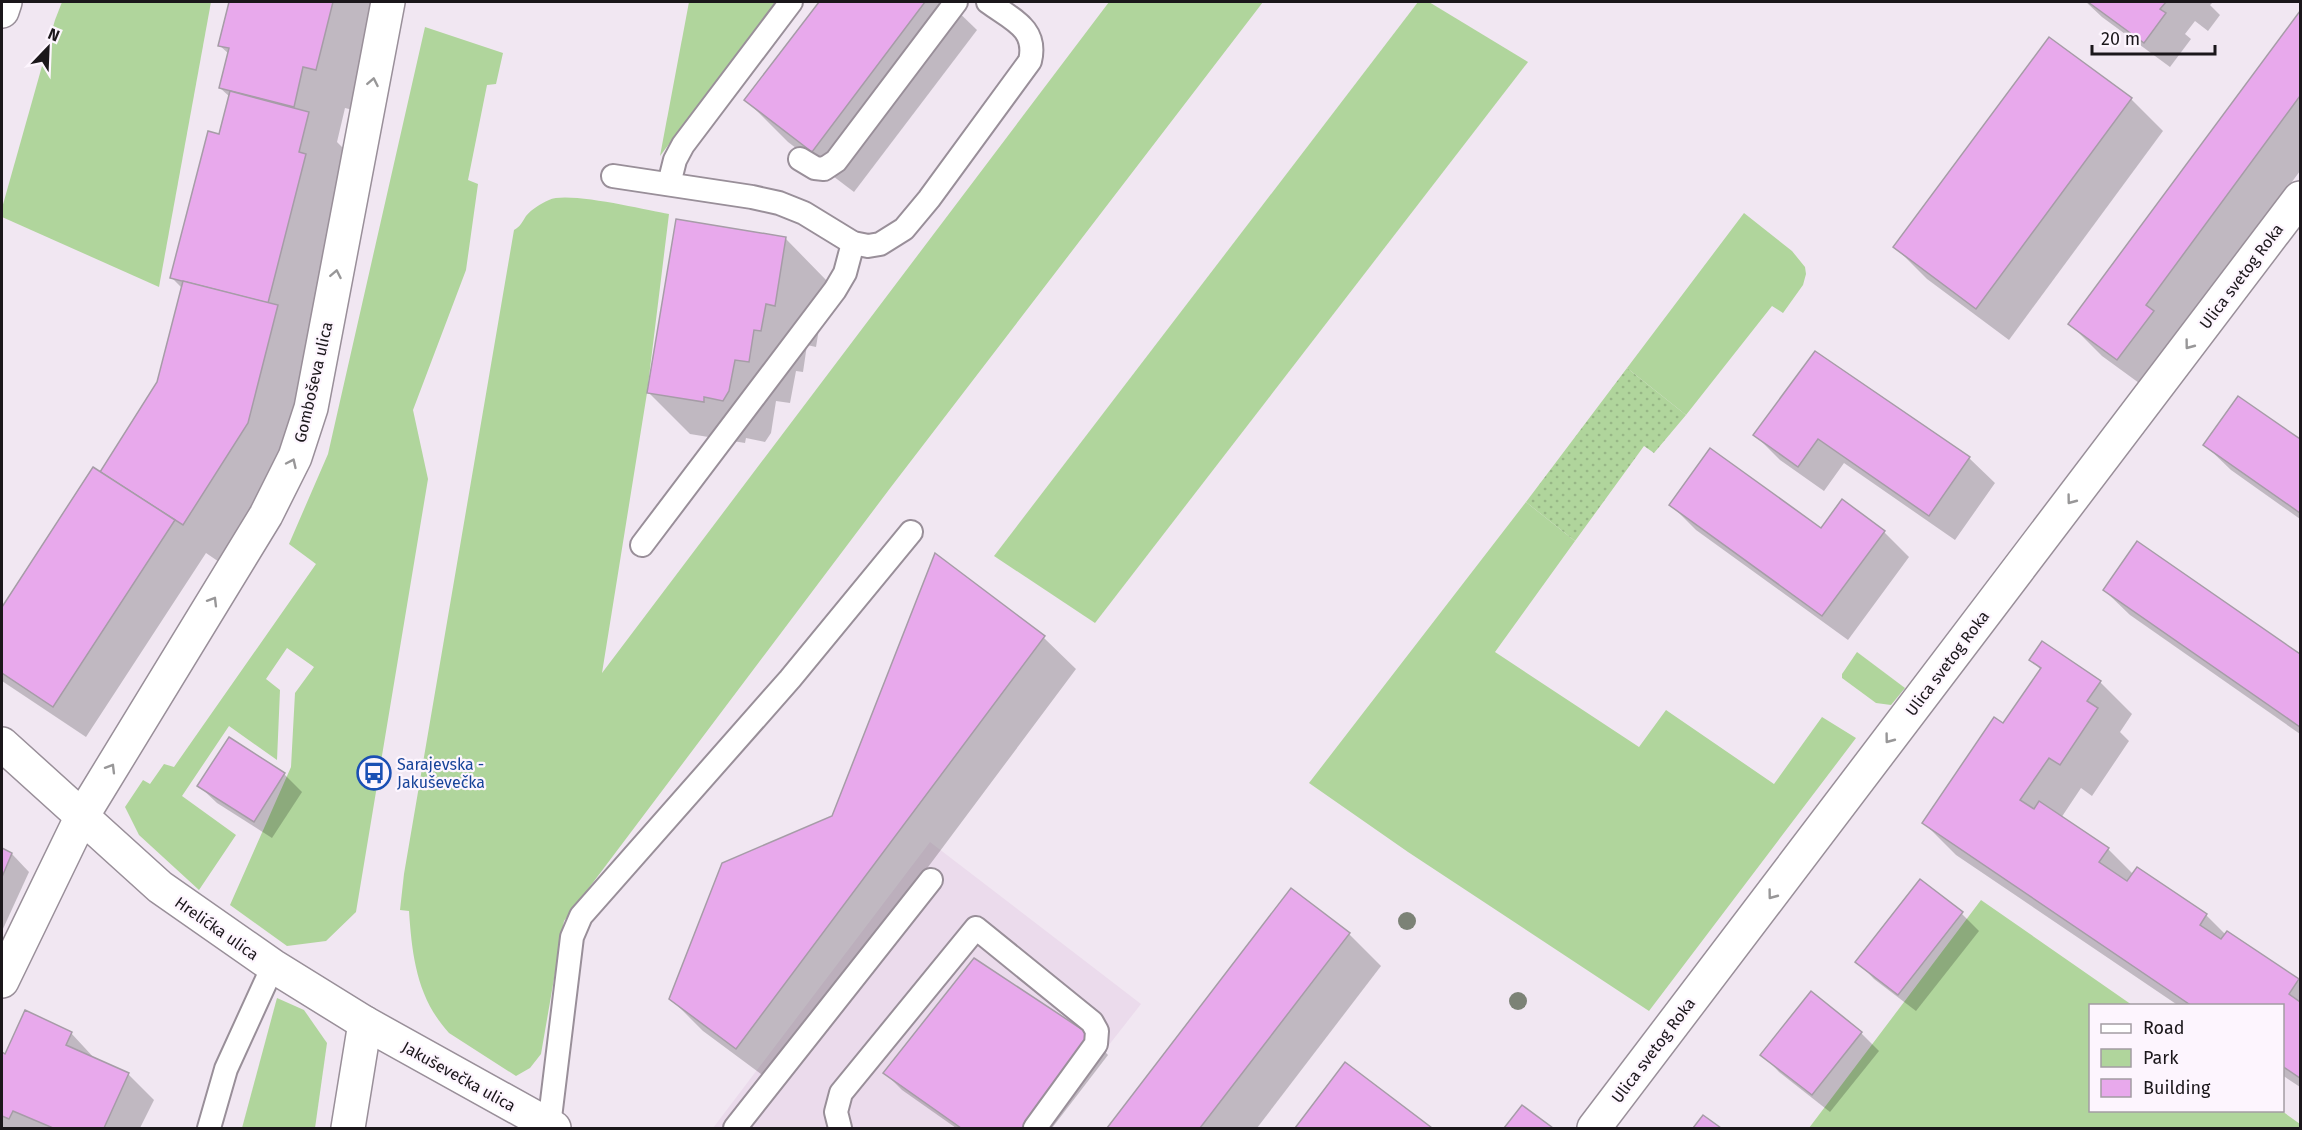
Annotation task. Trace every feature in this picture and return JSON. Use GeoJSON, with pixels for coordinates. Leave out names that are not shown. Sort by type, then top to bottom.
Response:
{"type":"FeatureCollection","features":[{"type":"Feature","properties":{"kind":"street"},"geometry":{"type":"LineString","coordinates":[[2,11],[5,2]]}},
{"type":"Feature","properties":{"kind":"street","name":"Gomboševa ulica"},"geometry":{"type":"LineString","coordinates":[[81,818],[266,515],[295,457],[311,408],[388,2]]}},
{"type":"Feature","properties":{"kind":"street","name":"Ulica svetog Roka"},"geometry":{"type":"LineString","coordinates":[[1594,1128],[2301,198]]}},
{"type":"Feature","properties":{"kind":"street","name":"Hrelićka ulica"},"geometry":{"type":"LineString","coordinates":[[2,744],[81,818],[160,887],[273,966],[365,1023]]}},
{"type":"Feature","properties":{"kind":"street"},"geometry":{"type":"LineString","coordinates":[[2,981],[81,818]]}},
{"type":"Feature","properties":{"kind":"street"},"geometry":{"type":"LineString","coordinates":[[348,1128],[365,1023]]}},
{"type":"Feature","properties":{"kind":"street","name":"Jakuševečka ulica"},"geometry":{"type":"LineString","coordinates":[[365,1023],[552,1127]]}},
{"type":"Feature","properties":{"kind":"lane"},"geometry":{"type":"LineString","coordinates":[[669,184],[675,160],[683,145],[791,2]]}},
{"type":"Feature","properties":{"kind":"lane"},"geometry":{"type":"LineString","coordinates":[[800,159],[815,168],[824,169],[836,161],[956,2]]}},
{"type":"Feature","properties":{"kind":"lane"},"geometry":{"type":"LineString","coordinates":[[613,176],[779,203],[804,213],[853,243],[868,246],[880,244],[904,229],[929,199],[1030,61],[1033,50],[1032,38],[1026,30],[988,2]]}},
{"type":"Feature","properties":{"kind":"lane"},"geometry":{"type":"LineString","coordinates":[[642,545],[836,290],[845,273],[853,243]]}},
{"type":"Feature","properties":{"kind":"lane"},"geometry":{"type":"LineString","coordinates":[[552,1127],[572,937],[581,916],[790,679],[911,532]]}},
{"type":"Feature","properties":{"kind":"lane"},"geometry":{"type":"LineString","coordinates":[[735,1128],[931,880]]}},
{"type":"Feature","properties":{"kind":"lane"},"geometry":{"type":"LineString","coordinates":[[840,1128],[836,1112],[841,1093],[976,928],[1092,1022],[1097,1031],[1096,1044],[1035,1128]]}},
{"type":"Feature","properties":{"kind":"lane"},"geometry":{"type":"LineString","coordinates":[[209,1128],[226,1069],[273,966]]}},
{"type":"Feature","properties":{"kind":"shaded area"},"geometry":{"type":"Polygon","coordinates":[[[930,842],[1141,1004],[1044,1128],[713,1128],[930,842]]]}},
{"type":"Feature","properties":{"kind":"green space"},"geometry":{"type":"Polygon","coordinates":[[[62,2],[211,2],[159,287],[2,217],[2,208],[62,2]]]}},
{"type":"Feature","properties":{"kind":"green space"},"geometry":{"type":"Polygon","coordinates":[[[689,2],[776,2],[660,156],[689,2]]]}},
{"type":"Feature","properties":{"kind":"green space"},"geometry":{"type":"Polygon","coordinates":[[[1109,2],[1263,2],[891,487],[564,921],[541,1054],[530,1068],[516,1076],[449,1033],[438,1020],[418,976],[409,911],[400,910],[404,874],[514,230],[539,205],[559,198],[589,199],[669,214],[647,393],[602,673],[1109,2]]]}},
{"type":"Feature","properties":{"kind":"green space"},"geometry":{"type":"Polygon","coordinates":[[[1418,2],[1429,2],[1528,62],[1095,623],[994,556],[1418,2]]]}},
{"type":"Feature","properties":{"kind":"green space"},"geometry":{"type":"Polygon","coordinates":[[[425,27],[503,53],[496,84],[487,85],[468,180],[478,184],[466,270],[413,410],[428,479],[356,912],[326,941],[287,946],[230,905],[291,767],[295,693],[314,667],[287,648],[266,679],[280,690],[277,760],[229,726],[182,796],[236,835],[199,890],[139,835],[125,807],[143,780],[150,784],[164,764],[174,767],[316,564],[289,544],[328,454],[425,27]]]}},
{"type":"Feature","properties":{"kind":"green space"},"geometry":{"type":"Polygon","coordinates":[[[1744,213],[1792,251],[1805,267],[1803,285],[1783,313],[1772,306],[1686,415],[1627,368],[1744,213]]]}},
{"type":"Feature","properties":{"kind":"green space"},"geometry":{"type":"Polygon","coordinates":[[[1627,368],[1686,415],[1654,453],[1644,446],[1575,541],[1526,502],[1627,368]]]}},
{"type":"Feature","properties":{"kind":"green space"},"geometry":{"type":"Polygon","coordinates":[[[1526,502],[1575,541],[1495,652],[1639,747],[1666,710],[1774,784],[1822,717],[1856,738],[1649,1011],[1408,852],[1309,783],[1526,502]]]}},
{"type":"Feature","properties":{"kind":"green space"},"geometry":{"type":"Polygon","coordinates":[[[1857,652],[1905,688],[1891,705],[1876,703],[1842,678],[1842,674],[1857,652]]]}},
{"type":"Feature","properties":{"kind":"green space"},"geometry":{"type":"Polygon","coordinates":[[[1981,900],[2131,1004],[2089,1004],[2089,1112],[2283,1112],[2300,1124],[2300,1128],[1809,1128],[1981,900]]]}},
{"type":"Feature","properties":{"kind":"green space"},"geometry":{"type":"Polygon","coordinates":[[[277,998],[304,1010],[327,1043],[315,1128],[242,1128],[277,998]]]}},
{"type":"Feature","properties":{"kind":"building"},"geometry":{"type":"Polygon","coordinates":[[[229,2],[333,2],[316,70],[303,67],[294,107],[219,88],[229,48],[218,46],[229,2]]]}},
{"type":"Feature","properties":{"kind":"building"},"geometry":{"type":"Polygon","coordinates":[[[819,2],[925,2],[812,152],[744,100],[819,2]]]}},
{"type":"Feature","properties":{"kind":"building"},"geometry":{"type":"Polygon","coordinates":[[[2088,2],[2166,2],[2160,9],[2166,13],[2144,43],[2088,2]]]}},
{"type":"Feature","properties":{"kind":"building"},"geometry":{"type":"Polygon","coordinates":[[[2300,11],[2300,96],[2146,305],[2154,311],[2117,360],[2068,324],[2300,11]]]}},
{"type":"Feature","properties":{"kind":"building"},"geometry":{"type":"Polygon","coordinates":[[[2049,37],[2132,98],[1976,309],[1893,247],[2049,37]]]}},
{"type":"Feature","properties":{"kind":"building"},"geometry":{"type":"Polygon","coordinates":[[[230,91],[309,112],[299,152],[306,154],[268,303],[170,278],[208,131],[219,134],[230,91]]]}},
{"type":"Feature","properties":{"kind":"building"},"geometry":{"type":"Polygon","coordinates":[[[676,219],[786,237],[775,306],[766,304],[761,331],[754,330],[749,362],[735,360],[729,391],[723,401],[704,397],[704,402],[647,393],[676,219]]]}},
{"type":"Feature","properties":{"kind":"building"},"geometry":{"type":"Polygon","coordinates":[[[183,281],[278,305],[248,423],[183,525],[100,472],[157,382],[183,281]]]}},
{"type":"Feature","properties":{"kind":"building"},"geometry":{"type":"Polygon","coordinates":[[[1815,351],[1970,457],[1929,516],[1818,439],[1798,467],[1753,435],[1815,351]]]}},
{"type":"Feature","properties":{"kind":"building"},"geometry":{"type":"Polygon","coordinates":[[[2238,396],[2300,439],[2300,513],[2203,445],[2238,396]]]}},
{"type":"Feature","properties":{"kind":"building"},"geometry":{"type":"Polygon","coordinates":[[[1710,448],[1821,528],[1842,499],[1885,531],[1822,616],[1669,505],[1710,448]]]}},
{"type":"Feature","properties":{"kind":"building"},"geometry":{"type":"Polygon","coordinates":[[[93,467],[175,520],[53,707],[2,673],[2,607],[93,467]]]}},
{"type":"Feature","properties":{"kind":"building"},"geometry":{"type":"Polygon","coordinates":[[[2137,541],[2300,654],[2300,727],[2103,590],[2137,541]]]}},
{"type":"Feature","properties":{"kind":"building"},"geometry":{"type":"Polygon","coordinates":[[[935,553],[1045,636],[736,1049],[669,999],[722,863],[832,816],[935,553]]]}},
{"type":"Feature","properties":{"kind":"building"},"geometry":{"type":"Polygon","coordinates":[[[2042,641],[2101,681],[2087,701],[2098,708],[2060,765],[2049,758],[2020,800],[2034,809],[2039,801],[2109,848],[2099,862],[2127,881],[2137,867],[2207,914],[2200,925],[2221,939],[2227,931],[2299,979],[2289,994],[2300,1002],[2300,1078],[2284,1067],[2284,1004],[2189,1004],[1922,823],[1994,717],[2003,723],[2041,668],[2029,660],[2042,641]]]}},
{"type":"Feature","properties":{"kind":"building"},"geometry":{"type":"Polygon","coordinates":[[[229,737],[285,773],[254,822],[197,786],[229,737]]]}},
{"type":"Feature","properties":{"kind":"building"},"geometry":{"type":"Polygon","coordinates":[[[2,848],[12,853],[2,877],[2,848]]]}},
{"type":"Feature","properties":{"kind":"building"},"geometry":{"type":"Polygon","coordinates":[[[1920,879],[1963,912],[1898,995],[1855,962],[1920,879]]]}},
{"type":"Feature","properties":{"kind":"building"},"geometry":{"type":"Polygon","coordinates":[[[1291,888],[1350,933],[1200,1128],[1107,1128],[1291,888]]]}},
{"type":"Feature","properties":{"kind":"building"},"geometry":{"type":"Polygon","coordinates":[[[974,958],[1092,1036],[1022,1128],[961,1128],[883,1073],[974,958]]]}},
{"type":"Feature","properties":{"kind":"building"},"geometry":{"type":"Polygon","coordinates":[[[1811,991],[1862,1032],[1812,1095],[1760,1055],[1811,991]]]}},
{"type":"Feature","properties":{"kind":"building"},"geometry":{"type":"Polygon","coordinates":[[[25,1010],[72,1032],[66,1045],[129,1073],[104,1128],[53,1128],[13,1111],[9,1119],[2,1116],[2,1052],[5,1054],[25,1010]]]}},
{"type":"Feature","properties":{"kind":"building"},"geometry":{"type":"Polygon","coordinates":[[[1345,1062],[1432,1128],[1295,1128],[1345,1062]]]}},
{"type":"Feature","properties":{"kind":"building"},"geometry":{"type":"Polygon","coordinates":[[[1522,1105],[1553,1128],[1504,1128],[1522,1105]]]}},
{"type":"Feature","properties":{"kind":"building"},"geometry":{"type":"Polygon","coordinates":[[[1703,1115],[1721,1128],[1693,1128],[1703,1115]]]}},
{"type":"Feature","properties":{"kind":"place","name":"Sarajevska - Jakuševečka"},"geometry":{"type":"Point","coordinates":[374,773]}}]}
